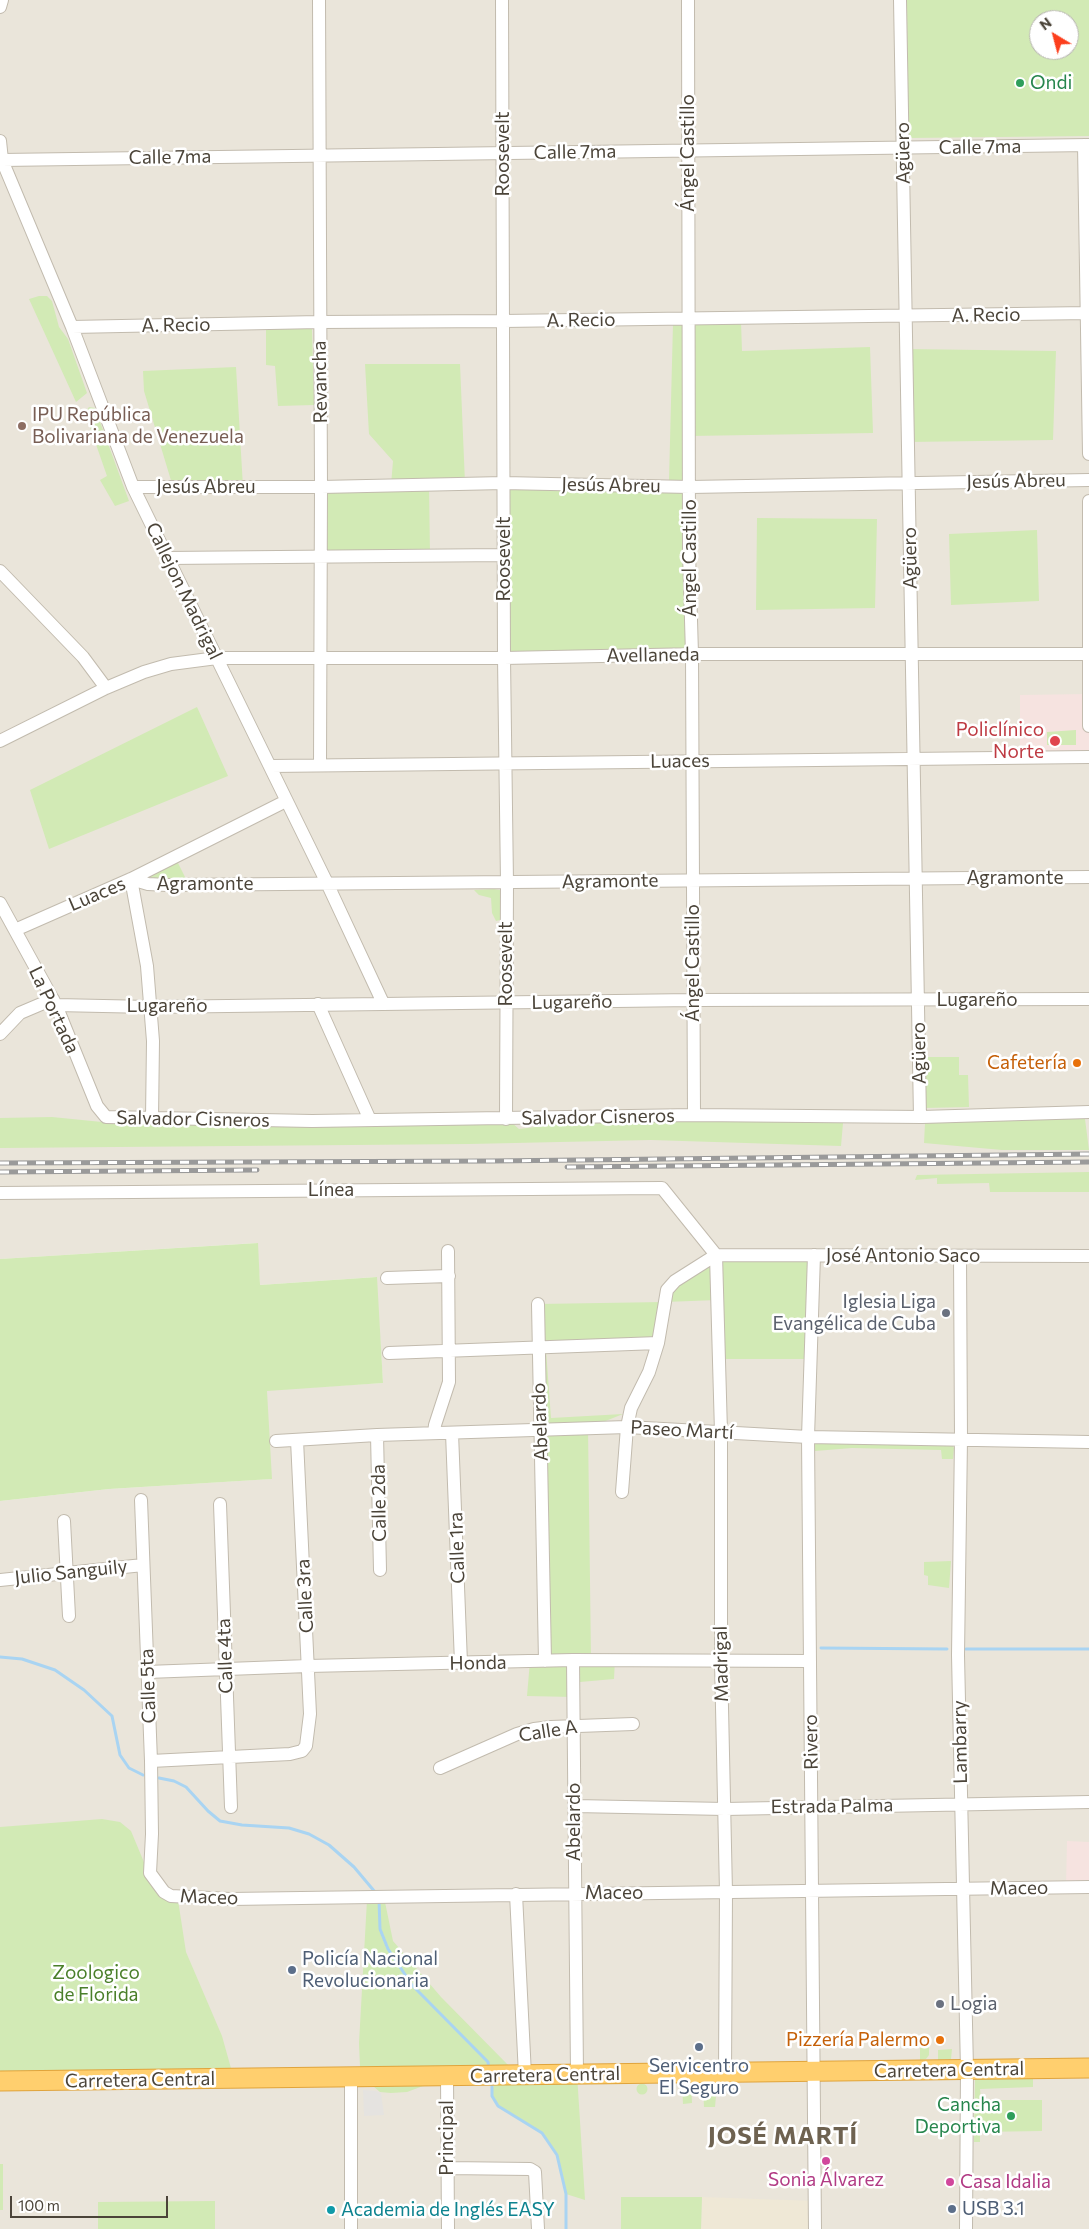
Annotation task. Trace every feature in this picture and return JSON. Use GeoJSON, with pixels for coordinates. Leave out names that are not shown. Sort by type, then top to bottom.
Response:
{"type":"FeatureCollection","features":[{"type":"Feature","properties":{"kind":"highway","name":"Carretera Central"},"geometry":{"type":"LineString","coordinates":[[0,2081],[725,2072],[813,2073],[1089,2068]]}},
{"type":"Feature","properties":{"kind":"street"},"geometry":{"type":"LineString","coordinates":[[0,7],[2,0]]}},
{"type":"Feature","properties":{"kind":"street","name":"Revancha"},"geometry":{"type":"LineString","coordinates":[[319,0],[320,764]]}},
{"type":"Feature","properties":{"kind":"street","name":"Roosevelt"},"geometry":{"type":"LineString","coordinates":[[502,0],[504,658],[507,883],[506,1119]]}},
{"type":"Feature","properties":{"kind":"street","name":"Ángel Castillo"},"geometry":{"type":"LineString","coordinates":[[688,0],[689,552],[692,654],[694,1116]]}},
{"type":"Feature","properties":{"kind":"street","name":"Agüero"},"geometry":{"type":"LineString","coordinates":[[900,0],[920,1117]]}},
{"type":"Feature","properties":{"kind":"street","name":"Callejon Madrigal"},"geometry":{"type":"LineString","coordinates":[[0,140],[2,160],[72,327],[133,488],[271,766],[383,1003]]}},
{"type":"Feature","properties":{"kind":"street"},"geometry":{"type":"LineString","coordinates":[[1086,145],[1089,454]]}},
{"type":"Feature","properties":{"kind":"street","name":"Calle 7ma"},"geometry":{"type":"LineString","coordinates":[[2,160],[318,154],[1086,145]]}},
{"type":"Feature","properties":{"kind":"street","name":"A. Recio"},"geometry":{"type":"LineString","coordinates":[[72,327],[319,322],[1087,313]]}},
{"type":"Feature","properties":{"kind":"street","name":"Jesús Abreu"},"geometry":{"type":"LineString","coordinates":[[133,488],[321,487],[504,483],[690,486],[1089,480]]}},
{"type":"Feature","properties":{"kind":"street"},"geometry":{"type":"LineString","coordinates":[[1089,502],[1089,726]]}},
{"type":"Feature","properties":{"kind":"street"},"geometry":{"type":"LineString","coordinates":[[167,558],[504,555]]}},
{"type":"Feature","properties":{"kind":"street"},"geometry":{"type":"LineString","coordinates":[[0,571],[83,657],[106,688]]}},
{"type":"Feature","properties":{"kind":"street","name":"Avellaneda"},"geometry":{"type":"LineString","coordinates":[[0,742],[106,688],[171,664],[217,658],[504,658],[692,654],[912,656],[1089,654]]}},
{"type":"Feature","properties":{"kind":"street","name":"Luaces"},"geometry":{"type":"LineString","coordinates":[[271,766],[1089,757]]}},
{"type":"Feature","properties":{"kind":"street","name":"Luaces"},"geometry":{"type":"LineString","coordinates":[[14,930],[131,880],[286,800]]}},
{"type":"Feature","properties":{"kind":"street","name":"Agramonte"},"geometry":{"type":"LineString","coordinates":[[131,880],[148,884],[167,885],[1089,877]]}},
{"type":"Feature","properties":{"kind":"street"},"geometry":{"type":"LineString","coordinates":[[131,880],[147,966],[153,1040],[152,1118]]}},
{"type":"Feature","properties":{"kind":"street","name":"La Portada"},"geometry":{"type":"LineString","coordinates":[[0,903],[54,1002],[97,1106],[106,1117]]}},
{"type":"Feature","properties":{"kind":"street","name":"Lugareño"},"geometry":{"type":"LineString","coordinates":[[54,1002],[150,1007],[693,1000],[918,1001],[1089,999]]}},
{"type":"Feature","properties":{"kind":"street"},"geometry":{"type":"LineString","coordinates":[[0,1034],[20,1013],[54,1002]]}},
{"type":"Feature","properties":{"kind":"street"},"geometry":{"type":"LineString","coordinates":[[318,1004],[370,1120]]}},
{"type":"Feature","properties":{"kind":"street","name":"Salvador Cisneros"},"geometry":{"type":"LineString","coordinates":[[106,1117],[370,1120],[694,1116],[920,1117],[1089,1112]]}},
{"type":"Feature","properties":{"kind":"street","name":"Línea"},"geometry":{"type":"LineString","coordinates":[[0,1193],[662,1188],[716,1255]]}},
{"type":"Feature","properties":{"kind":"street"},"geometry":{"type":"LineString","coordinates":[[434,1433],[449,1382],[448,1251]]}},
{"type":"Feature","properties":{"kind":"street"},"geometry":{"type":"LineString","coordinates":[[622,1492],[627,1427],[631,1408],[649,1372],[658,1342],[667,1290],[675,1281],[716,1255]]}},
{"type":"Feature","properties":{"kind":"street","name":"José Antonio Saco"},"geometry":{"type":"LineString","coordinates":[[716,1255],[1089,1256]]}},
{"type":"Feature","properties":{"kind":"street","name":"Madrigal"},"geometry":{"type":"LineString","coordinates":[[716,1255],[721,1432],[721,1661],[726,1892],[725,2072]]}},
{"type":"Feature","properties":{"kind":"street","name":"Rivero"},"geometry":{"type":"LineString","coordinates":[[814,1256],[808,1437],[813,1806],[815,2229]]}},
{"type":"Feature","properties":{"kind":"street","name":"Lambarry"},"geometry":{"type":"LineString","coordinates":[[960,1256],[961,1438],[958,1628],[967,2070],[966,2229]]}},
{"type":"Feature","properties":{"kind":"street"},"geometry":{"type":"LineString","coordinates":[[387,1278],[449,1276]]}},
{"type":"Feature","properties":{"kind":"street","name":"Abelardo"},"geometry":{"type":"LineString","coordinates":[[538,1304],[546,1661]]}},
{"type":"Feature","properties":{"kind":"street"},"geometry":{"type":"LineString","coordinates":[[390,1354],[538,1349],[585,1344],[658,1342]]}},
{"type":"Feature","properties":{"kind":"street","name":"Paseo Martí"},"geometry":{"type":"LineString","coordinates":[[276,1441],[377,1435],[627,1427],[808,1437],[961,1438],[1089,1442]]}},
{"type":"Feature","properties":{"kind":"street","name":"Calle 1ra"},"geometry":{"type":"LineString","coordinates":[[452,1433],[461,1664]]}},
{"type":"Feature","properties":{"kind":"street","name":"Calle 2da"},"geometry":{"type":"LineString","coordinates":[[377,1435],[380,1570]]}},
{"type":"Feature","properties":{"kind":"street","name":"Calle 3ra"},"geometry":{"type":"LineString","coordinates":[[230,1757],[290,1754],[302,1750],[306,1746],[308,1736],[308,1666],[296,1440]]}},
{"type":"Feature","properties":{"kind":"street","name":"Calle 5ta"},"geometry":{"type":"LineString","coordinates":[[141,1500],[151,1760],[152,1834],[150,1873]]}},
{"type":"Feature","properties":{"kind":"street","name":"Calle 4ta"},"geometry":{"type":"LineString","coordinates":[[220,1504],[231,1807]]}},
{"type":"Feature","properties":{"kind":"street"},"geometry":{"type":"LineString","coordinates":[[64,1521],[69,1616]]}},
{"type":"Feature","properties":{"kind":"street","name":"Julio Sanguily"},"geometry":{"type":"LineString","coordinates":[[0,1580],[143,1566]]}},
{"type":"Feature","properties":{"kind":"street","name":"Abelardo"},"geometry":{"type":"LineString","coordinates":[[574,1660],[577,2074]]}},
{"type":"Feature","properties":{"kind":"street","name":"Honda"},"geometry":{"type":"LineString","coordinates":[[147,1672],[574,1660],[810,1661]]}},
{"type":"Feature","properties":{"kind":"street","name":"Calle A"},"geometry":{"type":"LineString","coordinates":[[440,1768],[517,1734],[551,1727],[633,1724]]}},
{"type":"Feature","properties":{"kind":"street"},"geometry":{"type":"LineString","coordinates":[[151,1760],[230,1757]]}},
{"type":"Feature","properties":{"kind":"street","name":"Estrada Palma"},"geometry":{"type":"LineString","coordinates":[[575,1806],[725,1809],[1089,1802]]}},
{"type":"Feature","properties":{"kind":"street","name":"Maceo"},"geometry":{"type":"LineString","coordinates":[[150,1873],[164,1892],[171,1896],[203,1899],[1089,1887]]}},
{"type":"Feature","properties":{"kind":"street"},"geometry":{"type":"LineString","coordinates":[[516,1894],[525,2075]]}},
{"type":"Feature","properties":{"kind":"street","name":"Principal"},"geometry":{"type":"LineString","coordinates":[[447,2076],[448,2229]]}},
{"type":"Feature","properties":{"kind":"street"},"geometry":{"type":"LineString","coordinates":[[350,2229],[352,2077]]}},
{"type":"Feature","properties":{"kind":"street"},"geometry":{"type":"LineString","coordinates":[[447,2168],[530,2169],[535,2172],[538,2229]]}},
{"type":"Feature","properties":{"kind":"shaded area"},"geometry":{"type":"Polygon","coordinates":[[[0,0],[1089,0],[1089,2229],[0,2229],[0,1501],[109,1489],[271,1479],[266,1390],[383,1383],[376,1277],[260,1285],[257,1243],[0,1259],[0,0]]]}},
{"type":"Feature","properties":{"kind":"shaded area","name":"Policlínico Norte"},"geometry":{"type":"Polygon","coordinates":[[[1089,694],[1089,757],[1020,758],[1020,695],[1089,694]]]}},
{"type":"Feature","properties":{"kind":"shaded area"},"geometry":{"type":"Polygon","coordinates":[[[1067,1841],[1089,1842],[1089,1887],[1066,1887],[1067,1841]]]}},
{"type":"Feature","properties":{"kind":"shaded area"},"geometry":{"type":"Polygon","coordinates":[[[363,2090],[381,2093],[384,2115],[364,2116],[363,2090]]]}},
{"type":"Feature","properties":{"kind":"shaded area"},"geometry":{"type":"Polygon","coordinates":[[[702,2197],[815,2201],[815,2229],[701,2229],[702,2197]]]}},
{"type":"Feature","properties":{"kind":"green space","name":"Ondi"},"geometry":{"type":"Polygon","coordinates":[[[907,0],[1089,0],[1089,136],[908,138],[907,0]]]}},
{"type":"Feature","properties":{"kind":"green space"},"geometry":{"type":"Polygon","coordinates":[[[47,296],[52,301],[59,327],[68,339],[87,393],[76,402],[29,299],[47,296]]]}},
{"type":"Feature","properties":{"kind":"green space"},"geometry":{"type":"Polygon","coordinates":[[[741,322],[742,351],[870,347],[873,433],[690,436],[692,654],[504,658],[504,483],[689,486],[682,480],[669,481],[673,323],[683,323],[695,351],[695,324],[741,322]]]}},
{"type":"Feature","properties":{"kind":"green space"},"geometry":{"type":"Polygon","coordinates":[[[266,327],[312,328],[314,405],[278,406],[275,366],[266,365],[266,327]]]}},
{"type":"Feature","properties":{"kind":"green space"},"geometry":{"type":"Polygon","coordinates":[[[906,349],[1056,351],[1053,440],[908,442],[906,349]]]}},
{"type":"Feature","properties":{"kind":"green space"},"geometry":{"type":"Polygon","coordinates":[[[365,364],[460,364],[465,483],[429,484],[430,555],[321,556],[321,487],[391,485],[393,461],[369,434],[365,364]]]}},
{"type":"Feature","properties":{"kind":"green space"},"geometry":{"type":"Polygon","coordinates":[[[236,367],[243,487],[173,487],[144,391],[143,371],[236,367]]]}},
{"type":"Feature","properties":{"kind":"green space"},"geometry":{"type":"Polygon","coordinates":[[[89,407],[95,408],[129,501],[115,506],[100,480],[107,476],[85,413],[89,407]]]}},
{"type":"Feature","properties":{"kind":"green space"},"geometry":{"type":"Polygon","coordinates":[[[757,518],[877,519],[875,608],[756,610],[757,518]]]}},
{"type":"Feature","properties":{"kind":"green space"},"geometry":{"type":"Polygon","coordinates":[[[1037,530],[1039,601],[951,605],[949,534],[1037,530]]]}},
{"type":"Feature","properties":{"kind":"green space"},"geometry":{"type":"Polygon","coordinates":[[[197,707],[228,776],[49,849],[30,790],[197,707]]]}},
{"type":"Feature","properties":{"kind":"green space"},"geometry":{"type":"Polygon","coordinates":[[[1076,730],[1076,745],[1047,745],[1047,732],[1076,730]]]}},
{"type":"Feature","properties":{"kind":"green space"},"geometry":{"type":"Polygon","coordinates":[[[177,861],[186,879],[151,878],[150,875],[177,861]]]}},
{"type":"Feature","properties":{"kind":"green space"},"geometry":{"type":"Polygon","coordinates":[[[474,890],[500,890],[503,895],[500,920],[496,921],[492,913],[491,898],[479,895],[474,890]]]}},
{"type":"Feature","properties":{"kind":"green space"},"geometry":{"type":"Polygon","coordinates":[[[923,1057],[959,1057],[959,1075],[968,1075],[969,1107],[924,1108],[923,1057]]]}},
{"type":"Feature","properties":{"kind":"green space"},"geometry":{"type":"Polygon","coordinates":[[[52,1117],[102,1122],[512,1123],[519,1129],[544,1126],[552,1122],[671,1119],[843,1123],[841,1146],[651,1140],[469,1144],[0,1148],[0,1118],[52,1117]]]}},
{"type":"Feature","properties":{"kind":"green space"},"geometry":{"type":"Polygon","coordinates":[[[1085,1119],[1089,1150],[1002,1150],[924,1143],[925,1123],[1085,1119]]]}},
{"type":"Feature","properties":{"kind":"green space"},"geometry":{"type":"Polygon","coordinates":[[[1089,1172],[1089,1192],[990,1192],[989,1183],[937,1184],[937,1178],[915,1180],[917,1175],[1089,1172]]]}},
{"type":"Feature","properties":{"kind":"green space"},"geometry":{"type":"Polygon","coordinates":[[[258,1243],[260,1285],[377,1277],[383,1383],[267,1391],[272,1479],[109,1489],[0,1501],[0,1259],[258,1243]]]}},
{"type":"Feature","properties":{"kind":"green space"},"geometry":{"type":"Polygon","coordinates":[[[716,1255],[814,1256],[811,1359],[718,1359],[717,1300],[665,1302],[658,1343],[546,1350],[551,1418],[623,1414],[588,1428],[591,1658],[615,1659],[614,1679],[580,1682],[573,1697],[527,1696],[530,1661],[545,1661],[538,1304],[664,1302],[667,1290],[716,1255]]]}},
{"type":"Feature","properties":{"kind":"green space"},"geometry":{"type":"Polygon","coordinates":[[[814,1441],[952,1444],[954,1448],[953,1459],[942,1459],[941,1450],[852,1448],[815,1451],[814,1441]]]}},
{"type":"Feature","properties":{"kind":"green space"},"geometry":{"type":"Polygon","coordinates":[[[951,1561],[949,1588],[928,1585],[928,1576],[924,1575],[924,1562],[951,1561]]]}},
{"type":"Feature","properties":{"kind":"green space","name":"Zoologico de Florida"},"geometry":{"type":"Polygon","coordinates":[[[102,1819],[120,1822],[131,1831],[146,1867],[178,1900],[186,1952],[222,2036],[234,2079],[0,2081],[0,1827],[102,1819]]]}},
{"type":"Feature","properties":{"kind":"green space"},"geometry":{"type":"Polygon","coordinates":[[[367,1900],[385,1902],[393,1941],[441,1997],[510,2067],[360,2067],[359,2043],[367,1900]]]}},
{"type":"Feature","properties":{"kind":"green space"},"geometry":{"type":"Polygon","coordinates":[[[929,2046],[929,2055],[926,2059],[920,2060],[920,2048],[929,2046]]]}},
{"type":"Feature","properties":{"kind":"green space"},"geometry":{"type":"Polygon","coordinates":[[[952,2049],[951,2059],[938,2060],[938,2050],[952,2049]]]}},
{"type":"Feature","properties":{"kind":"green space"},"geometry":{"type":"Polygon","coordinates":[[[510,2067],[577,2074],[585,2200],[566,2194],[557,2155],[543,2133],[498,2106],[492,2096],[493,2088],[499,2075],[510,2067]]]}},
{"type":"Feature","properties":{"kind":"green space","name":"Cancha Deportiva"},"geometry":{"type":"Polygon","coordinates":[[[975,2078],[1033,2078],[1033,2087],[980,2089],[981,2100],[1042,2100],[1042,2131],[980,2132],[980,2142],[974,2142],[975,2078]]]}},
{"type":"Feature","properties":{"kind":"green space"},"geometry":{"type":"Polygon","coordinates":[[[640,2084],[644,2084],[647,2089],[646,2093],[640,2094],[637,2091],[637,2087],[640,2084]]]}},
{"type":"Feature","properties":{"kind":"green space"},"geometry":{"type":"Polygon","coordinates":[[[670,2084],[670,2095],[659,2095],[659,2085],[670,2084]]]}},
{"type":"Feature","properties":{"kind":"green space"},"geometry":{"type":"Polygon","coordinates":[[[691,2084],[692,2103],[683,2104],[682,2085],[691,2084]]]}},
{"type":"Feature","properties":{"kind":"green space"},"geometry":{"type":"Polygon","coordinates":[[[720,2084],[720,2096],[716,2096],[715,2107],[704,2107],[703,2085],[720,2084]]]}},
{"type":"Feature","properties":{"kind":"green space"},"geometry":{"type":"Polygon","coordinates":[[[373,2086],[423,2086],[407,2092],[391,2093],[380,2092],[373,2086]]]}},
{"type":"Feature","properties":{"kind":"green space"},"geometry":{"type":"Polygon","coordinates":[[[0,2164],[3,2164],[3,2210],[0,2210],[0,2164]]]}},
{"type":"Feature","properties":{"kind":"green space"},"geometry":{"type":"Polygon","coordinates":[[[621,2197],[702,2197],[701,2229],[621,2229],[621,2197]]]}},
{"type":"Feature","properties":{"kind":"green space"},"geometry":{"type":"Polygon","coordinates":[[[215,2201],[215,2229],[98,2229],[98,2202],[215,2201]]]}},
{"type":"Feature","properties":{"kind":"waterway"},"geometry":{"type":"LineString","coordinates":[[821,1648],[947,1649]]}},
{"type":"Feature","properties":{"kind":"waterway"},"geometry":{"type":"LineString","coordinates":[[966,1649],[1089,1649]]}},
{"type":"Feature","properties":{"kind":"waterway"},"geometry":{"type":"LineString","coordinates":[[0,1657],[22,1659],[55,1670],[84,1690],[112,1716],[120,1755],[129,1768],[143,1775]]}},
{"type":"Feature","properties":{"kind":"waterway"},"geometry":{"type":"LineString","coordinates":[[159,1778],[174,1781],[186,1787],[220,1821],[242,1825],[289,1828],[309,1834],[329,1845],[354,1867],[375,1892]]}},
{"type":"Feature","properties":{"kind":"waterway"},"geometry":{"type":"LineString","coordinates":[[379,1900],[380,1929],[388,1949],[412,1985],[488,2062],[489,2069]]}},
{"type":"Feature","properties":{"kind":"waterway"},"geometry":{"type":"LineString","coordinates":[[492,2082],[492,2096],[498,2106],[542,2133],[557,2155],[566,2194],[566,2229]]}},
{"type":"Feature","properties":{"kind":"railway"},"geometry":{"type":"LineString","coordinates":[[0,1163],[493,1161],[1089,1154]]}},
{"type":"Feature","properties":{"kind":"railway"},"geometry":{"type":"LineString","coordinates":[[567,1167],[1089,1162]]}},
{"type":"Feature","properties":{"kind":"railway"},"geometry":{"type":"LineString","coordinates":[[0,1172],[257,1170]]}},
{"type":"Feature","properties":{"kind":"place","name":"Ondi"},"geometry":{"type":"Point","coordinates":[1020,83]}},
{"type":"Feature","properties":{"kind":"place","name":"IPU República Bolivariana de Venezuela"},"geometry":{"type":"Point","coordinates":[22,426]}},
{"type":"Feature","properties":{"kind":"place","name":"Policlínico Norte"},"geometry":{"type":"Point","coordinates":[1055,741]}},
{"type":"Feature","properties":{"kind":"place","name":"Cafetería"},"geometry":{"type":"Point","coordinates":[1077,1063]}},
{"type":"Feature","properties":{"kind":"place","name":"Iglesia Liga Evangélica de Cuba"},"geometry":{"type":"Point","coordinates":[946,1313]}},
{"type":"Feature","properties":{"kind":"place","name":"Policía Nacional Revolucionaria"},"geometry":{"type":"Point","coordinates":[292,1970]}},
{"type":"Feature","properties":{"kind":"place","name":"Logia"},"geometry":{"type":"Point","coordinates":[940,2004]}},
{"type":"Feature","properties":{"kind":"place","name":"Pizzería Palermo"},"geometry":{"type":"Point","coordinates":[940,2040]}},
{"type":"Feature","properties":{"kind":"place","name":"Servicentro El Seguro"},"geometry":{"type":"Point","coordinates":[699,2047]}},
{"type":"Feature","properties":{"kind":"place","name":"Cancha Deportiva"},"geometry":{"type":"Point","coordinates":[1011,2116]}},
{"type":"Feature","properties":{"kind":"place","name":"Sonia Álvarez"},"geometry":{"type":"Point","coordinates":[826,2161]}},
{"type":"Feature","properties":{"kind":"place","name":"Casa Idalia"},"geometry":{"type":"Point","coordinates":[950,2182]}},
{"type":"Feature","properties":{"kind":"place","name":"USB 3.1"},"geometry":{"type":"Point","coordinates":[952,2209]}},
{"type":"Feature","properties":{"kind":"place","name":"Academia de Inglés EASY"},"geometry":{"type":"Point","coordinates":[331,2210]}},
{"type":"Feature","properties":{"kind":"district","name":"JOSÉ MARTÍ"},"geometry":{"type":"Point","coordinates":[783,2136]}}]}
